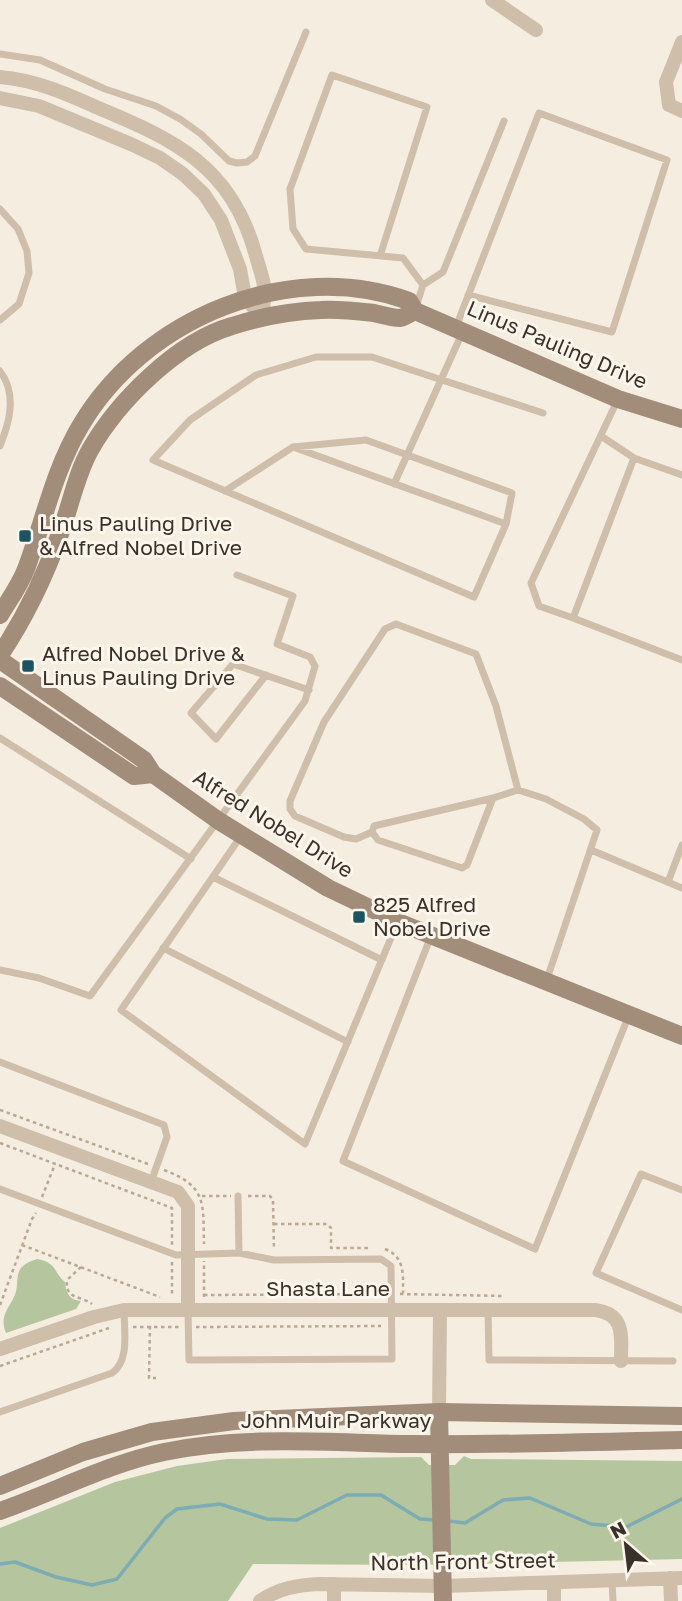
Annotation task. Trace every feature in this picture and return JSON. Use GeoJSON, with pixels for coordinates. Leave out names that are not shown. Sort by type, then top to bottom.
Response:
{"type":"FeatureCollection","features":[{"type":"Feature","properties":{"kind":"street"},"geometry":{"type":"LineString","coordinates":[[492,0],[536,30]]}},
{"type":"Feature","properties":{"kind":"street"},"geometry":{"type":"LineString","coordinates":[[682,42],[666,82],[669,105],[682,111]]}},
{"type":"Feature","properties":{"kind":"street"},"geometry":{"type":"LineString","coordinates":[[0,77],[33,82],[63,93],[147,128],[193,155],[218,181],[239,210],[251,237],[267,293],[261,317]]}},
{"type":"Feature","properties":{"kind":"street"},"geometry":{"type":"LineString","coordinates":[[0,98],[39,106],[121,140],[160,158],[183,174],[204,194],[221,220],[240,269],[245,298],[261,317]]}},
{"type":"Feature","properties":{"kind":"street","name":"Linus Pauling Drive"},"geometry":{"type":"LineString","coordinates":[[0,615],[26,570],[54,483],[73,440],[91,409],[120,375],[161,340],[201,317],[245,298],[315,288],[365,290],[409,300],[415,311],[618,399],[682,419]]}},
{"type":"Feature","properties":{"kind":"street","name":"Linus Pauling Drive"},"geometry":{"type":"LineString","coordinates":[[0,657],[41,583],[89,452],[104,429],[137,390],[179,353],[228,327],[261,317],[348,309],[401,318],[415,311]]}},
{"type":"Feature","properties":{"kind":"street","name":"Alfred Nobel Drive"},"geometry":{"type":"LineString","coordinates":[[0,657],[144,760],[153,774],[219,821],[328,888],[398,921],[682,1036]]}},
{"type":"Feature","properties":{"kind":"street","name":"Alfred Nobel Drive"},"geometry":{"type":"LineString","coordinates":[[0,686],[134,776],[153,774]]}},
{"type":"Feature","properties":{"kind":"street"},"geometry":{"type":"LineString","coordinates":[[0,1126],[178,1192],[188,1206],[188,1309]]}},
{"type":"Feature","properties":{"kind":"street","name":"Shasta Lane"},"geometry":{"type":"LineString","coordinates":[[0,1349],[94,1317],[124,1310],[188,1309],[391,1316],[440,1311],[606,1312],[620,1326],[621,1361]]}},
{"type":"Feature","properties":{"kind":"street"},"geometry":{"type":"LineString","coordinates":[[440,1311],[443,1594]]}},
{"type":"Feature","properties":{"kind":"street","name":"John Muir Parkway"},"geometry":{"type":"LineString","coordinates":[[0,1486],[83,1452],[152,1432],[234,1421],[439,1412],[682,1416]]}},
{"type":"Feature","properties":{"kind":"street","name":"John Muir Parkway"},"geometry":{"type":"LineString","coordinates":[[0,1510],[36,1499],[94,1472],[164,1452],[239,1442],[440,1445],[682,1440]]}},
{"type":"Feature","properties":{"kind":"street"},"geometry":{"type":"LineString","coordinates":[[671,1601],[676,1578]]}},
{"type":"Feature","properties":{"kind":"street","name":"North Front Street"},"geometry":{"type":"LineString","coordinates":[[260,1601],[273,1592],[302,1585],[334,1584],[443,1594],[554,1583],[676,1578]]}},
{"type":"Feature","properties":{"kind":"street"},"geometry":{"type":"LineString","coordinates":[[554,1583],[554,1601]]}},
{"type":"Feature","properties":{"kind":"street"},"geometry":{"type":"LineString","coordinates":[[334,1584],[334,1601]]}},
{"type":"Feature","properties":{"kind":"lane"},"geometry":{"type":"LineString","coordinates":[[0,54],[40,60],[105,89],[156,106],[180,119],[229,161],[237,163],[247,162],[255,156],[306,32]]}},
{"type":"Feature","properties":{"kind":"lane"},"geometry":{"type":"LineString","coordinates":[[380,256],[428,107],[332,75],[290,189],[293,229],[306,249],[380,256],[403,258],[423,285]]}},
{"type":"Feature","properties":{"kind":"lane"},"geometry":{"type":"LineString","coordinates":[[394,484],[442,379],[468,295],[539,113],[667,160],[612,332],[468,295]]}},
{"type":"Feature","properties":{"kind":"lane"},"geometry":{"type":"LineString","coordinates":[[415,311],[423,285],[443,272],[504,121]]}},
{"type":"Feature","properties":{"kind":"lane"},"geometry":{"type":"LineString","coordinates":[[0,209],[18,229],[27,251],[29,273],[19,304],[0,320]]}},
{"type":"Feature","properties":{"kind":"lane"},"geometry":{"type":"LineString","coordinates":[[225,491],[293,447],[366,440],[512,493],[506,524],[474,597],[225,491],[153,460],[190,420],[256,375],[316,357],[372,357],[543,413]]}},
{"type":"Feature","properties":{"kind":"lane"},"geometry":{"type":"LineString","coordinates":[[0,371],[6,379],[12,410],[0,446]]}},
{"type":"Feature","properties":{"kind":"lane"},"geometry":{"type":"LineString","coordinates":[[618,399],[531,583],[539,606],[682,660]]}},
{"type":"Feature","properties":{"kind":"lane"},"geometry":{"type":"LineString","coordinates":[[600,436],[634,458],[682,475]]}},
{"type":"Feature","properties":{"kind":"lane"},"geometry":{"type":"LineString","coordinates":[[293,447],[506,524]]}},
{"type":"Feature","properties":{"kind":"lane"},"geometry":{"type":"LineString","coordinates":[[573,618],[634,458]]}},
{"type":"Feature","properties":{"kind":"lane"},"geometry":{"type":"LineString","coordinates":[[0,970],[39,978],[90,996],[305,701],[314,661],[277,643],[293,596],[237,575]]}},
{"type":"Feature","properties":{"kind":"lane"},"geometry":{"type":"LineString","coordinates":[[518,790],[496,706],[476,654],[396,624],[385,629],[324,722],[290,801],[290,809],[295,816],[344,837],[356,839],[372,832],[374,826],[518,790],[546,799],[584,819],[597,831],[547,980]]}},
{"type":"Feature","properties":{"kind":"lane"},"geometry":{"type":"LineString","coordinates":[[266,675],[216,739],[191,713],[233,664],[266,675],[309,690]]}},
{"type":"Feature","properties":{"kind":"lane"},"geometry":{"type":"LineString","coordinates":[[0,737],[191,859]]}},
{"type":"Feature","properties":{"kind":"lane"},"geometry":{"type":"LineString","coordinates":[[372,832],[378,839],[462,868],[467,865],[493,798]]}},
{"type":"Feature","properties":{"kind":"lane"},"geometry":{"type":"LineString","coordinates":[[241,836],[121,1010],[305,1144],[398,921]]}},
{"type":"Feature","properties":{"kind":"lane"},"geometry":{"type":"LineString","coordinates":[[668,882],[682,845]]}},
{"type":"Feature","properties":{"kind":"lane"},"geometry":{"type":"LineString","coordinates":[[591,850],[682,888]]}},
{"type":"Feature","properties":{"kind":"lane"},"geometry":{"type":"LineString","coordinates":[[213,877],[382,960]]}},
{"type":"Feature","properties":{"kind":"lane"},"geometry":{"type":"LineString","coordinates":[[432,935],[343,1161],[535,1250],[629,1014]]}},
{"type":"Feature","properties":{"kind":"lane"},"geometry":{"type":"LineString","coordinates":[[163,948],[348,1042]]}},
{"type":"Feature","properties":{"kind":"lane"},"geometry":{"type":"LineString","coordinates":[[0,1062],[164,1125],[167,1138],[151,1184]]}},
{"type":"Feature","properties":{"kind":"lane"},"geometry":{"type":"LineString","coordinates":[[682,1190],[641,1174],[596,1273],[682,1310]]}},
{"type":"Feature","properties":{"kind":"lane"},"geometry":{"type":"LineString","coordinates":[[0,1189],[172,1253],[239,1253],[274,1260],[381,1259],[391,1266],[392,1359],[189,1360],[188,1309]]}},
{"type":"Feature","properties":{"kind":"lane"},"geometry":{"type":"LineString","coordinates":[[239,1196],[239,1253]]}},
{"type":"Feature","properties":{"kind":"lane"},"geometry":{"type":"LineString","coordinates":[[0,1412],[112,1373],[119,1368],[123,1360],[124,1310]]}},
{"type":"Feature","properties":{"kind":"lane"},"geometry":{"type":"LineString","coordinates":[[488,1311],[489,1360],[673,1361]]}},
{"type":"Feature","properties":{"kind":"lane"},"geometry":{"type":"LineString","coordinates":[[612,1581],[613,1601]]}},
{"type":"Feature","properties":{"kind":"path"},"geometry":{"type":"LineString","coordinates":[[0,1143],[172,1208],[172,1299],[149,1299],[149,1378],[156,1378]]}},
{"type":"Feature","properties":{"kind":"path"},"geometry":{"type":"LineString","coordinates":[[0,1305],[55,1164]]}},
{"type":"Feature","properties":{"kind":"path"},"geometry":{"type":"LineString","coordinates":[[201,1196],[270,1196],[273,1200],[274,1260]]}},
{"type":"Feature","properties":{"kind":"path"},"geometry":{"type":"LineString","coordinates":[[274,1224],[327,1224],[331,1228],[331,1248],[369,1248]]}},
{"type":"Feature","properties":{"kind":"path"},"geometry":{"type":"LineString","coordinates":[[22,1245],[166,1299]]}},
{"type":"Feature","properties":{"kind":"path"},"geometry":{"type":"LineString","coordinates":[[382,1248],[394,1254],[402,1263],[403,1294]]}},
{"type":"Feature","properties":{"kind":"path"},"geometry":{"type":"LineString","coordinates":[[81,1267],[67,1280],[71,1296],[95,1304],[81,1309]]}},
{"type":"Feature","properties":{"kind":"path"},"geometry":{"type":"LineString","coordinates":[[204,1295],[503,1295],[503,1311]]}},
{"type":"Feature","properties":{"kind":"path"},"geometry":{"type":"LineString","coordinates":[[0,1366],[108,1328],[381,1327],[381,1323],[391,1316]]}},
{"type":"Feature","properties":{"kind":"green space"},"geometry":{"type":"Polygon","coordinates":[[[37,1259],[52,1265],[65,1282],[69,1295],[81,1301],[76,1309],[6,1333],[4,1319],[16,1292],[19,1271],[37,1259]]]}},
{"type":"Feature","properties":{"kind":"green space"},"geometry":{"type":"Polygon","coordinates":[[[464,1456],[471,1459],[682,1461],[682,1559],[418,1565],[253,1564],[228,1601],[0,1601],[0,1528],[115,1482],[177,1466],[227,1459],[421,1457],[429,1465],[455,1465],[464,1456]]]}},
{"type":"Feature","properties":{"kind":"waterway"},"geometry":{"type":"LineString","coordinates":[[0,1564],[15,1562],[56,1577],[92,1585],[117,1579],[165,1518],[177,1509],[220,1504],[267,1519],[297,1520],[347,1495],[381,1495],[420,1519],[436,1520]]}},
{"type":"Feature","properties":{"kind":"waterway"},"geometry":{"type":"LineString","coordinates":[[448,1521],[465,1523],[503,1500],[530,1498],[591,1524],[626,1527],[682,1499]]}},
{"type":"Feature","properties":{"kind":"place","name":"Linus Pauling Drive & Alfred Nobel Drive"},"geometry":{"type":"Point","coordinates":[25,536]}},
{"type":"Feature","properties":{"kind":"place","name":"Alfred Nobel Drive & Linus Pauling Drive"},"geometry":{"type":"Point","coordinates":[28,666]}},
{"type":"Feature","properties":{"kind":"place","name":"825 Alfred Nobel Drive"},"geometry":{"type":"Point","coordinates":[359,917]}}]}
